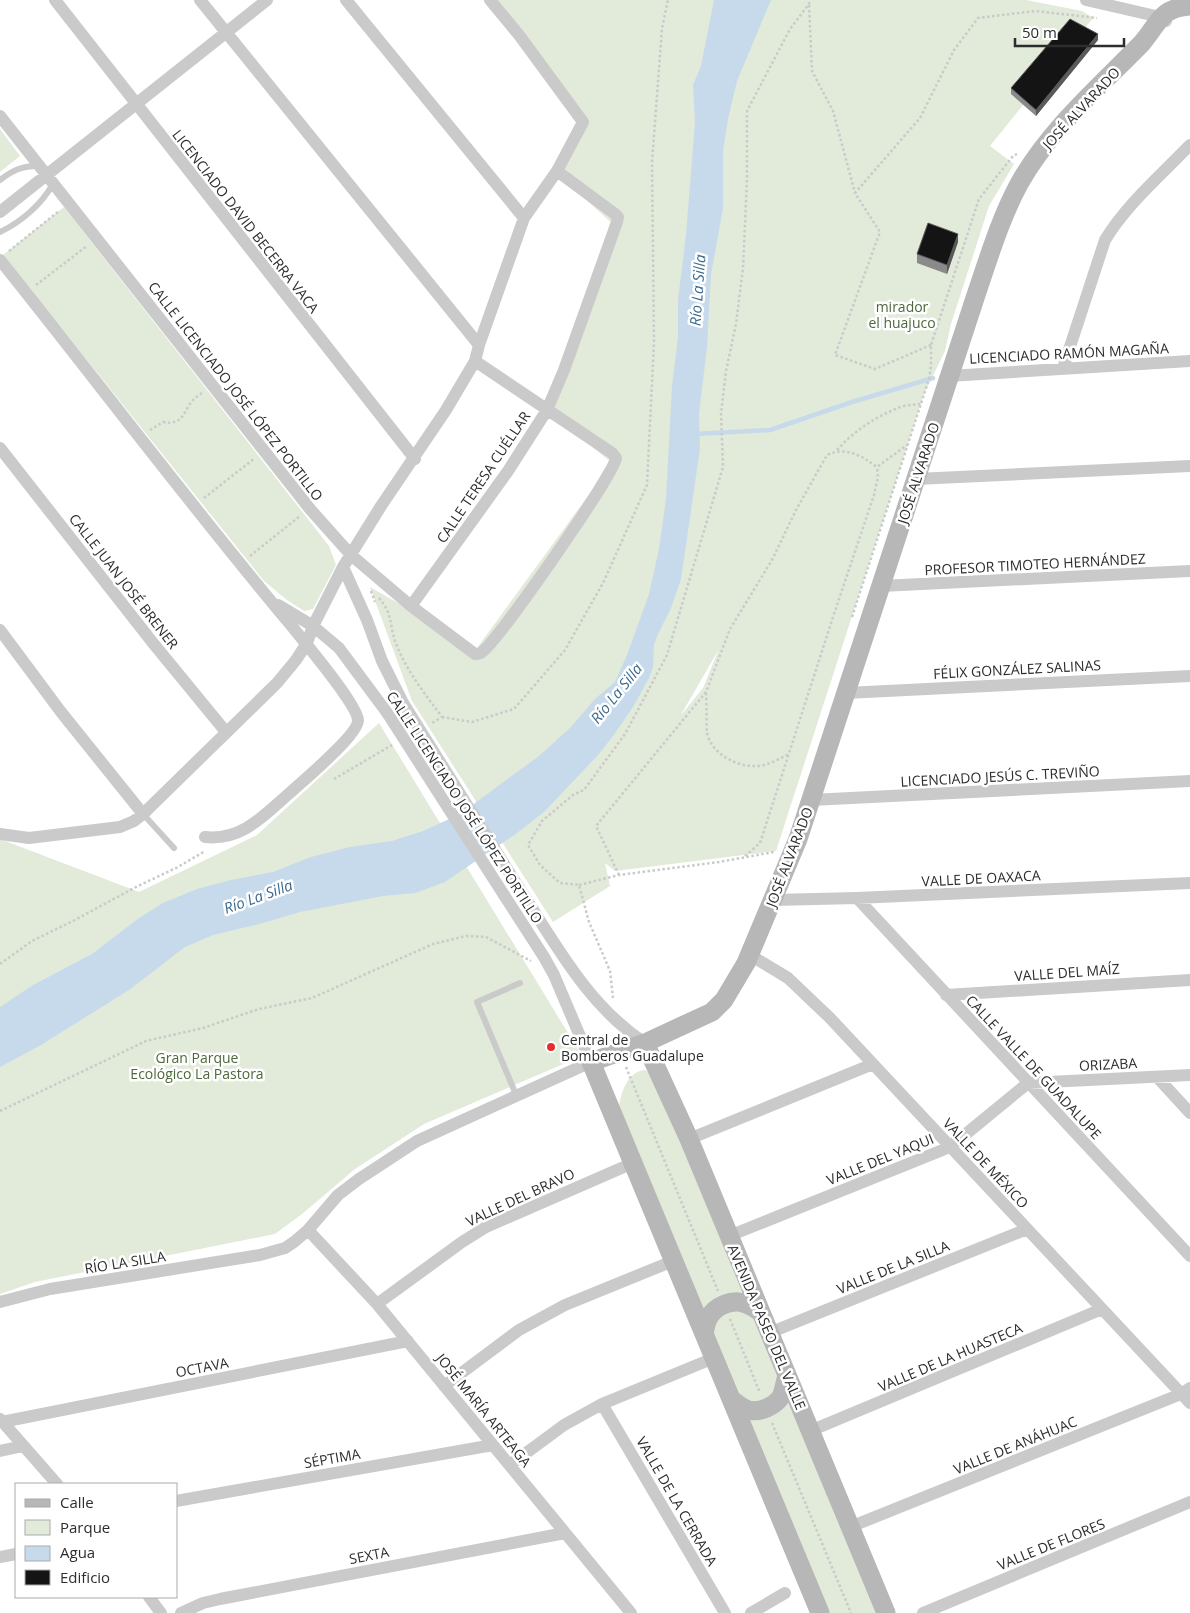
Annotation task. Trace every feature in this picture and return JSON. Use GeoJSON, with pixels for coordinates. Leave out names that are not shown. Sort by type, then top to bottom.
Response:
{"type":"FeatureCollection","features":[{"type":"Feature","properties":{"kind":"street","name":"LICENCIADO DAVID BECERRA VACA"},"geometry":{"type":"LineString","coordinates":[[55,0],[415,459]]}},
{"type":"Feature","properties":{"kind":"street"},"geometry":{"type":"LineString","coordinates":[[200,0],[479,345]]}},
{"type":"Feature","properties":{"kind":"street"},"geometry":{"type":"LineString","coordinates":[[0,212],[267,0]]}},
{"type":"Feature","properties":{"kind":"street"},"geometry":{"type":"LineString","coordinates":[[346,0],[524,218]]}},
{"type":"Feature","properties":{"kind":"street"},"geometry":{"type":"LineString","coordinates":[[0,834],[30,838],[120,827],[134,821],[143,814],[277,683],[296,660],[307,643],[313,626],[343,567],[381,506],[415,459],[446,410],[475,360],[524,218],[557,171],[582,124],[582,120],[519,35],[490,0]]}},
{"type":"Feature","properties":{"kind":"street"},"geometry":{"type":"LineString","coordinates":[[1086,0],[1160,23],[1190,17]]}},
{"type":"Feature","properties":{"kind":"street"},"geometry":{"type":"LineString","coordinates":[[1160,23],[1171,10],[1190,6]]}},
{"type":"Feature","properties":{"kind":"street","name":"JOSÉ ALVARADO"},"geometry":{"type":"LineString","coordinates":[[591,1062],[645,1043],[705,1016],[718,1007],[734,987],[750,955],[798,839],[949,376],[999,231],[1019,185],[1045,145],[1160,23]]}},
{"type":"Feature","properties":{"kind":"street","name":"CALLE LICENCIADO JOSÉ LÓPEZ PORTILLO"},"geometry":{"type":"LineString","coordinates":[[0,116],[310,509],[351,555],[411,606],[471,652],[478,654],[488,646],[515,613],[615,464],[616,458],[612,452],[547,410]]}},
{"type":"Feature","properties":{"kind":"street"},"geometry":{"type":"LineString","coordinates":[[1063,368],[1105,240],[1127,209],[1190,145]]}},
{"type":"Feature","properties":{"kind":"street","name":"CALLE TERESA CUÉLLAR"},"geometry":{"type":"LineString","coordinates":[[411,606],[508,471],[547,410],[600,272],[618,217],[557,171]]}},
{"type":"Feature","properties":{"kind":"street","name":"CALLE LICENCIADO JOSÉ LÓPEZ PORTILLO"},"geometry":{"type":"LineString","coordinates":[[1,257],[26,293],[140,437],[271,601],[307,643]]}},
{"type":"Feature","properties":{"kind":"street"},"geometry":{"type":"LineString","coordinates":[[475,360],[547,410]]}},
{"type":"Feature","properties":{"kind":"street","name":"LICENCIADO RAMÓN MAGAÑA"},"geometry":{"type":"LineString","coordinates":[[949,376],[1190,362]]}},
{"type":"Feature","properties":{"kind":"street","name":"CALLE JUAN JOSÉ BRENER"},"geometry":{"type":"LineString","coordinates":[[0,448],[153,643],[226,732]]}},
{"type":"Feature","properties":{"kind":"street"},"geometry":{"type":"LineString","coordinates":[[916,479],[1190,466]]}},
{"type":"Feature","properties":{"kind":"street","name":"CALLE LICENCIADO JOSÉ LÓPEZ PORTILLO"},"geometry":{"type":"LineString","coordinates":[[343,567],[367,620],[382,661],[403,703],[560,953],[583,984],[621,1026],[645,1043]]}},
{"type":"Feature","properties":{"kind":"street","name":"PROFESOR TIMOTEO HERNÁNDEZ"},"geometry":{"type":"LineString","coordinates":[[881,586],[1190,571]]}},
{"type":"Feature","properties":{"kind":"street","name":"CALLE LICENCIADO JOSÉ LÓPEZ PORTILLO"},"geometry":{"type":"LineString","coordinates":[[271,601],[313,626],[346,656],[388,714],[544,957],[554,975],[591,1062]]}},
{"type":"Feature","properties":{"kind":"street"},"geometry":{"type":"LineString","coordinates":[[0,630],[61,712],[143,814]]}},
{"type":"Feature","properties":{"kind":"street"},"geometry":{"type":"LineString","coordinates":[[208,842],[235,834],[250,827],[305,780],[356,728],[358,722],[355,711],[307,643]]}},
{"type":"Feature","properties":{"kind":"street","name":"FÉLIX GONZÁLEZ SALINAS"},"geometry":{"type":"LineString","coordinates":[[846,693],[1190,676]]}},
{"type":"Feature","properties":{"kind":"street","name":"LICENCIADO JESÚS C. TREVIÑO"},"geometry":{"type":"LineString","coordinates":[[811,800],[1190,781]]}},
{"type":"Feature","properties":{"kind":"street","name":"VALLE DE OAXACA"},"geometry":{"type":"LineString","coordinates":[[772,900],[1190,883]]}},
{"type":"Feature","properties":{"kind":"street","name":"CALLE VALLE DE GUADALUPE"},"geometry":{"type":"LineString","coordinates":[[858,898],[1028,1084],[1190,1256]]}},
{"type":"Feature","properties":{"kind":"street","name":"VALLE DE MÉXICO"},"geometry":{"type":"LineString","coordinates":[[750,955],[788,978],[829,1017],[1102,1309],[1187,1395]]}},
{"type":"Feature","properties":{"kind":"street","name":"VALLE DEL MAÍZ"},"geometry":{"type":"LineString","coordinates":[[946,995],[1190,980]]}},
{"type":"Feature","properties":{"kind":"street","name":"AVENIDA PASEO DEL VALLE"},"geometry":{"type":"LineString","coordinates":[[645,1043],[689,1139],[886,1613]]}},
{"type":"Feature","properties":{"kind":"street"},"geometry":{"type":"LineString","coordinates":[[591,1062],[820,1613]]}},
{"type":"Feature","properties":{"kind":"street","name":"RÍO LA SILLA"},"geometry":{"type":"LineString","coordinates":[[0,1302],[50,1289],[260,1255],[285,1248],[308,1230],[338,1196],[359,1179],[417,1140],[591,1062]]}},
{"type":"Feature","properties":{"kind":"street"},"geometry":{"type":"LineString","coordinates":[[689,1139],[873,1064]]}},
{"type":"Feature","properties":{"kind":"street","name":"ORIZABA"},"geometry":{"type":"LineString","coordinates":[[1028,1084],[1190,1075]]}},
{"type":"Feature","properties":{"kind":"street"},"geometry":{"type":"LineString","coordinates":[[1157,1077],[1190,1113]]}},
{"type":"Feature","properties":{"kind":"street","name":"VALLE DEL YAQUI"},"geometry":{"type":"LineString","coordinates":[[729,1236],[950,1147],[1028,1084]]}},
{"type":"Feature","properties":{"kind":"street","name":"VALLE DEL BRAVO"},"geometry":{"type":"LineString","coordinates":[[377,1304],[462,1242],[486,1227],[633,1164]]}},
{"type":"Feature","properties":{"kind":"street","name":"VALLE DE LA SILLA"},"geometry":{"type":"LineString","coordinates":[[769,1333],[1027,1229]]}},
{"type":"Feature","properties":{"kind":"street","name":"JOSÉ MARÍA ARTEAGA"},"geometry":{"type":"LineString","coordinates":[[308,1230],[377,1304],[631,1613]]}},
{"type":"Feature","properties":{"kind":"street"},"geometry":{"type":"LineString","coordinates":[[444,1386],[519,1330],[565,1305],[673,1261]]}},
{"type":"Feature","properties":{"kind":"street"},"geometry":{"type":"LineString","coordinates":[[704,1334],[708,1318],[712,1312],[724,1304],[745,1303],[760,1312]]}},
{"type":"Feature","properties":{"kind":"street","name":"VALLE DE LA HUASTECA"},"geometry":{"type":"LineString","coordinates":[[810,1431],[1102,1309]]}},
{"type":"Feature","properties":{"kind":"street","name":"OCTAVA"},"geometry":{"type":"LineString","coordinates":[[1,1420],[408,1341]]}},
{"type":"Feature","properties":{"kind":"street"},"geometry":{"type":"LineString","coordinates":[[510,1465],[564,1425],[602,1404],[714,1358]]}},
{"type":"Feature","properties":{"kind":"street"},"geometry":{"type":"LineString","coordinates":[[731,1399],[746,1410],[766,1408],[779,1399],[787,1376]]}},
{"type":"Feature","properties":{"kind":"street","name":"VALLE DE ANÁHUAC"},"geometry":{"type":"LineString","coordinates":[[850,1527],[1187,1395]]}},
{"type":"Feature","properties":{"kind":"street","name":"VALLE DE LA CERRADA"},"geometry":{"type":"LineString","coordinates":[[602,1404],[725,1613]]}},
{"type":"Feature","properties":{"kind":"street"},"geometry":{"type":"LineString","coordinates":[[1,1420],[56,1483]]}},
{"type":"Feature","properties":{"kind":"street","name":"SÉPTIMA"},"geometry":{"type":"LineString","coordinates":[[178,1501],[493,1445]]}},
{"type":"Feature","properties":{"kind":"street"},"geometry":{"type":"LineString","coordinates":[[0,1451],[23,1446]]}},
{"type":"Feature","properties":{"kind":"street","name":"VALLE DE FLORES"},"geometry":{"type":"LineString","coordinates":[[923,1613],[1190,1502]]}},
{"type":"Feature","properties":{"kind":"street","name":"SEXTA"},"geometry":{"type":"LineString","coordinates":[[181,1613],[203,1603],[220,1599],[565,1533]]}},
{"type":"Feature","properties":{"kind":"street"},"geometry":{"type":"LineString","coordinates":[[0,1557],[15,1554]]}},
{"type":"Feature","properties":{"kind":"street"},"geometry":{"type":"LineString","coordinates":[[751,1613],[785,1593]]}},
{"type":"Feature","properties":{"kind":"street"},"geometry":{"type":"LineString","coordinates":[[150,1598],[161,1613]]}},
{"type":"Feature","properties":{"kind":"lane"},"geometry":{"type":"LineString","coordinates":[[0,180],[23,167],[46,175],[40,202],[26,215],[0,232]]}},
{"type":"Feature","properties":{"kind":"lane"},"geometry":{"type":"LineString","coordinates":[[143,814],[174,848]]}},
{"type":"Feature","properties":{"kind":"lane"},"geometry":{"type":"LineString","coordinates":[[517,1096],[477,1002],[520,982]]}},
{"type":"Feature","properties":{"kind":"path"},"geometry":{"type":"LineString","coordinates":[[442,718],[472,722],[514,710],[565,650],[603,583],[647,485],[654,342],[652,164],[662,28],[668,0]]}},
{"type":"Feature","properties":{"kind":"path"},"geometry":{"type":"LineString","coordinates":[[808,0],[812,70],[833,111],[855,193],[880,232],[835,356],[875,369],[931,345]]}},
{"type":"Feature","properties":{"kind":"path"},"geometry":{"type":"LineString","coordinates":[[776,851],[619,875],[579,885],[560,883],[540,866],[528,845],[542,821],[573,795],[584,790],[625,734],[667,654],[723,467],[721,413],[726,371],[736,324],[742,268],[748,179],[747,111],[790,29],[809,4]]}},
{"type":"Feature","properties":{"kind":"path"},"geometry":{"type":"LineString","coordinates":[[855,193],[920,118],[954,50],[978,18],[1035,11],[1100,18]]}},
{"type":"Feature","properties":{"kind":"path"},"geometry":{"type":"LineString","coordinates":[[849,624],[929,379],[931,345],[979,199],[1013,156],[1021,153]]}},
{"type":"Feature","properties":{"kind":"path"},"geometry":{"type":"LineString","coordinates":[[1,257],[64,207]]}},
{"type":"Feature","properties":{"kind":"path"},"geometry":{"type":"LineString","coordinates":[[26,293],[96,239]]}},
{"type":"Feature","properties":{"kind":"path"},"geometry":{"type":"LineString","coordinates":[[140,437],[155,425],[163,422],[170,424],[178,420],[185,414],[192,400],[212,385]]}},
{"type":"Feature","properties":{"kind":"path"},"geometry":{"type":"LineString","coordinates":[[619,875],[596,826],[706,692],[730,629],[772,560],[796,510],[828,455],[878,418],[899,407],[921,404]]}},
{"type":"Feature","properties":{"kind":"path"},"geometry":{"type":"LineString","coordinates":[[877,467],[907,445]]}},
{"type":"Feature","properties":{"kind":"path"},"geometry":{"type":"LineString","coordinates":[[195,506],[264,450]]}},
{"type":"Feature","properties":{"kind":"path"},"geometry":{"type":"LineString","coordinates":[[837,450],[844,450],[862,457],[877,467]]}},
{"type":"Feature","properties":{"kind":"path"},"geometry":{"type":"LineString","coordinates":[[744,857],[760,842],[874,495],[878,477],[877,467]]}},
{"type":"Feature","properties":{"kind":"path"},"geometry":{"type":"LineString","coordinates":[[247,558],[310,509]]}},
{"type":"Feature","properties":{"kind":"path"},"geometry":{"type":"LineString","coordinates":[[706,692],[708,734],[718,752],[734,762],[756,766],[774,762],[789,754]]}},
{"type":"Feature","properties":{"kind":"path"},"geometry":{"type":"LineString","coordinates":[[0,964],[32,941],[136,887],[178,868],[208,842]]}},
{"type":"Feature","properties":{"kind":"path"},"geometry":{"type":"LineString","coordinates":[[579,885],[590,922],[610,972],[613,1002]]}},
{"type":"Feature","properties":{"kind":"path"},"geometry":{"type":"LineString","coordinates":[[0,1111],[146,1041],[203,1028],[259,1009],[312,998],[433,944],[466,936],[486,937],[532,962]]}},
{"type":"Feature","properties":{"kind":"path"},"geometry":{"type":"LineString","coordinates":[[620,1052],[851,1613]]}},
{"type":"Feature","properties":{"kind":"green space","name":"mirador el huajuco"},"geometry":{"type":"Polygon","coordinates":[[[488,0],[1026,0],[1082,11],[1093,18],[990,146],[1014,164],[989,206],[951,324],[945,351],[924,394],[776,851],[615,871],[605,863],[610,886],[553,922],[412,701],[370,587],[477,648],[612,463],[547,410],[615,226],[559,175],[581,120],[488,0]],[[719,649],[682,714],[703,688],[719,649]]]}},
{"type":"Feature","properties":{"kind":"green space"},"geometry":{"type":"Polygon","coordinates":[[[0,129],[20,156],[0,172],[0,129]]]}},
{"type":"Feature","properties":{"kind":"green space"},"geometry":{"type":"Polygon","coordinates":[[[64,207],[329,546],[336,565],[313,609],[304,611],[264,581],[3,255],[64,207]]]}},
{"type":"Feature","properties":{"kind":"green space","name":"Gran Parque Ecológico La Pastora"},"geometry":{"type":"Polygon","coordinates":[[[379,723],[582,1056],[424,1124],[355,1169],[302,1214],[275,1234],[35,1282],[0,1294],[0,839],[139,892],[257,835],[379,723]]]}},
{"type":"Feature","properties":{"kind":"green space"},"geometry":{"type":"Polygon","coordinates":[[[645,1070],[652,1074],[877,1613],[828,1613],[619,1107],[626,1083],[634,1074],[645,1070]]]}},
{"type":"Feature","properties":{"kind":"water","name":"Río La Silla"},"geometry":{"type":"Polygon","coordinates":[[[714,0],[771,0],[737,81],[723,151],[723,208],[711,275],[707,347],[699,414],[700,449],[681,579],[671,608],[654,645],[653,667],[649,678],[633,707],[598,755],[544,812],[517,833],[445,882],[415,893],[383,896],[300,912],[213,935],[185,947],[129,990],[41,1045],[0,1067],[0,1007],[33,985],[92,954],[139,918],[163,903],[197,889],[273,872],[311,857],[350,847],[392,841],[423,831],[460,814],[539,756],[571,727],[595,699],[615,682],[649,594],[659,549],[666,499],[672,386],[678,337],[678,300],[686,235],[695,122],[693,85],[701,66],[714,0]]]}},
{"type":"Feature","properties":{"kind":"building"},"geometry":{"type":"Polygon","coordinates":[[[1070,19],[1098,34],[1036,110],[1011,88],[1070,19]]]}},
{"type":"Feature","properties":{"kind":"building"},"geometry":{"type":"Polygon","coordinates":[[[928,223],[958,234],[947,265],[917,254],[928,223]]]}},
{"type":"Feature","properties":{"kind":"waterway"},"geometry":{"type":"LineString","coordinates":[[695,434],[770,430],[852,402],[933,378]]}},
{"type":"Feature","properties":{"kind":"place","name":"Central de Bomberos Guadalupe"},"geometry":{"type":"Point","coordinates":[551,1047]}}]}
